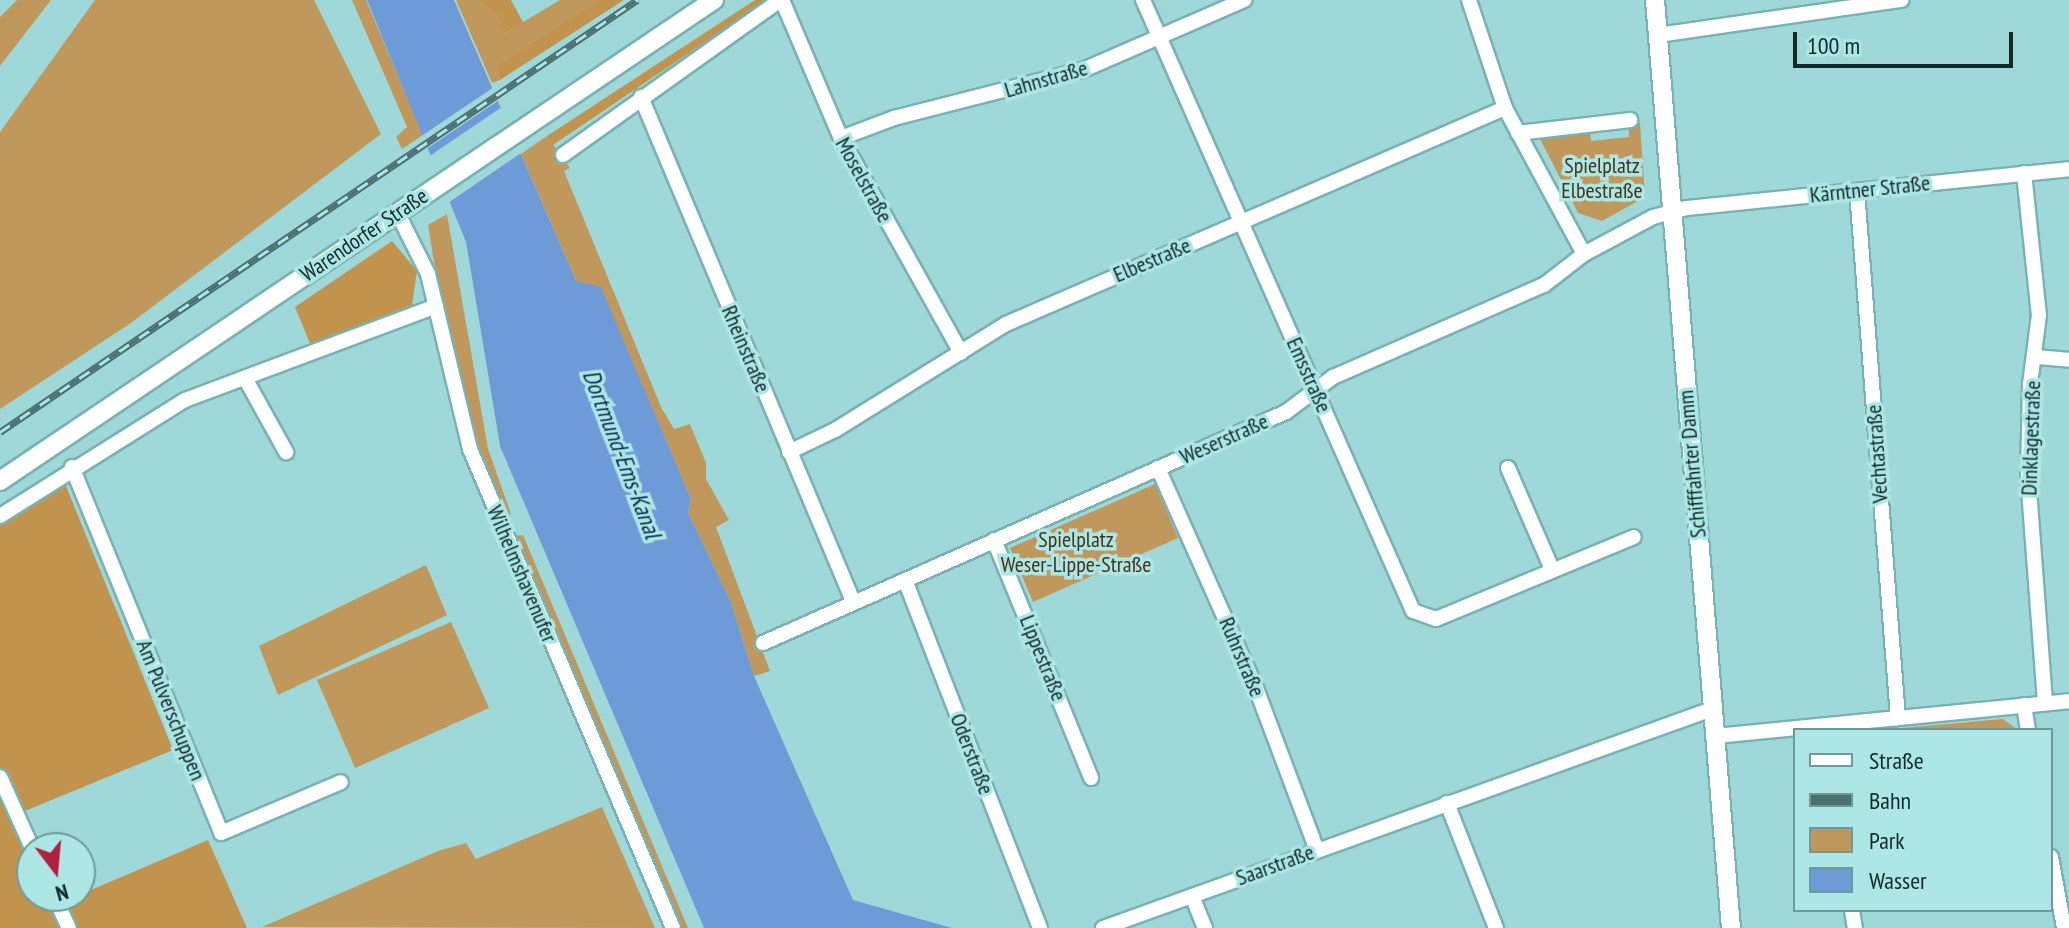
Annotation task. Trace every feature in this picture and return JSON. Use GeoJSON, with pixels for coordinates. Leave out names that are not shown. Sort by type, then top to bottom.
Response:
{"type":"FeatureCollection","features":[{"type":"Feature","properties":{"kind":"main road","name":"Warendorfer Straße"},"geometry":{"type":"LineString","coordinates":[[4,474],[714,0]]}},
{"type":"Feature","properties":{"kind":"main road","name":"Schifffahrter Damm"},"geometry":{"type":"LineString","coordinates":[[1655,0],[1731,928]]}},
{"type":"Feature","properties":{"kind":"street"},"geometry":{"type":"LineString","coordinates":[[563,155],[781,0]]}},
{"type":"Feature","properties":{"kind":"street","name":"Moselstraße"},"geometry":{"type":"LineString","coordinates":[[781,0],[841,138],[961,353]]}},
{"type":"Feature","properties":{"kind":"street","name":"Emsstraße"},"geometry":{"type":"LineString","coordinates":[[1143,0],[1413,611],[1436,619],[1634,537]]}},
{"type":"Feature","properties":{"kind":"street","name":"Lahnstraße"},"geometry":{"type":"LineString","coordinates":[[841,138],[894,118],[1083,70],[1244,0]]}},
{"type":"Feature","properties":{"kind":"street"},"geometry":{"type":"LineString","coordinates":[[1469,0],[1505,108],[1584,254]]}},
{"type":"Feature","properties":{"kind":"street"},"geometry":{"type":"LineString","coordinates":[[1658,35],[1902,0]]}},
{"type":"Feature","properties":{"kind":"street","name":"Rheinstraße"},"geometry":{"type":"LineString","coordinates":[[641,97],[853,601]]}},
{"type":"Feature","properties":{"kind":"street","name":"Elbestraße"},"geometry":{"type":"LineString","coordinates":[[789,452],[835,430],[961,353],[1070,294],[1505,108]]}},
{"type":"Feature","properties":{"kind":"street"},"geometry":{"type":"LineString","coordinates":[[1518,133],[1630,120]]}},
{"type":"Feature","properties":{"kind":"street","name":"Kärntner Straße"},"geometry":{"type":"LineString","coordinates":[[1672,211],[2069,169]]}},
{"type":"Feature","properties":{"kind":"street","name":"Dinklagestraße"},"geometry":{"type":"LineString","coordinates":[[2024,173],[2039,315],[2037,357],[2030,384],[2028,476],[2045,703]]}},
{"type":"Feature","properties":{"kind":"street","name":"Vechtastraße"},"geometry":{"type":"LineString","coordinates":[[1857,191],[1898,718]]}},
{"type":"Feature","properties":{"kind":"street","name":"Weserstraße"},"geometry":{"type":"LineString","coordinates":[[763,643],[1286,412],[1315,390],[1359,365],[1544,285],[1584,254],[1637,223],[1672,211]]}},
{"type":"Feature","properties":{"kind":"street","name":"Wilhelmshavenufer"},"geometry":{"type":"LineString","coordinates":[[397,212],[412,233],[436,306],[470,449],[673,928]]}},
{"type":"Feature","properties":{"kind":"street"},"geometry":{"type":"LineString","coordinates":[[0,516],[72,467],[185,400],[436,306]]}},
{"type":"Feature","properties":{"kind":"street"},"geometry":{"type":"LineString","coordinates":[[2037,357],[2069,360]]}},
{"type":"Feature","properties":{"kind":"street"},"geometry":{"type":"LineString","coordinates":[[245,378],[286,452]]}},
{"type":"Feature","properties":{"kind":"street","name":"Am Pulverschuppen"},"geometry":{"type":"LineString","coordinates":[[72,467],[221,833],[341,782]]}},
{"type":"Feature","properties":{"kind":"street","name":"Ruhrstraße"},"geometry":{"type":"LineString","coordinates":[[1158,468],[1256,688],[1317,850]]}},
{"type":"Feature","properties":{"kind":"street"},"geometry":{"type":"LineString","coordinates":[[1508,468],[1552,569]]}},
{"type":"Feature","properties":{"kind":"street","name":"Lippestraße"},"geometry":{"type":"LineString","coordinates":[[994,540],[1091,778]]}},
{"type":"Feature","properties":{"kind":"street","name":"Oderstraße"},"geometry":{"type":"LineString","coordinates":[[905,580],[1040,928]]}},
{"type":"Feature","properties":{"kind":"street"},"geometry":{"type":"LineString","coordinates":[[1807,728],[2069,701]]}},
{"type":"Feature","properties":{"kind":"street"},"geometry":{"type":"LineString","coordinates":[[2024,705],[2028,728]]}},
{"type":"Feature","properties":{"kind":"street","name":"Saarstraße"},"geometry":{"type":"LineString","coordinates":[[1103,928],[1712,709]]}},
{"type":"Feature","properties":{"kind":"street"},"geometry":{"type":"LineString","coordinates":[[1715,736],[1793,729]]}},
{"type":"Feature","properties":{"kind":"street"},"geometry":{"type":"LineString","coordinates":[[0,777],[25,832]]}},
{"type":"Feature","properties":{"kind":"street"},"geometry":{"type":"LineString","coordinates":[[1447,803],[1496,928]]}},
{"type":"Feature","properties":{"kind":"street"},"geometry":{"type":"LineString","coordinates":[[2053,868],[2064,928]]}},
{"type":"Feature","properties":{"kind":"street"},"geometry":{"type":"LineString","coordinates":[[1192,896],[1205,928]]}},
{"type":"Feature","properties":{"kind":"green space"},"geometry":{"type":"Polygon","coordinates":[[[17,0],[51,0],[0,66],[0,17],[17,0]]]}},
{"type":"Feature","properties":{"kind":"green space"},"geometry":{"type":"Polygon","coordinates":[[[95,0],[314,0],[381,134],[131,323],[0,409],[0,132],[95,0]]]}},
{"type":"Feature","properties":{"kind":"green space"},"geometry":{"type":"Polygon","coordinates":[[[352,0],[366,0],[423,135],[402,149],[396,137],[407,127],[352,0]]]}},
{"type":"Feature","properties":{"kind":"green space"},"geometry":{"type":"Polygon","coordinates":[[[456,0],[477,0],[497,15],[505,33],[560,0],[598,0],[495,66],[500,80],[492,83],[456,0]]]}},
{"type":"Feature","properties":{"kind":"green space","name":"Spielplatz Elbestraße"},"geometry":{"type":"Polygon","coordinates":[[[1640,123],[1645,197],[1602,221],[1578,213],[1538,135],[1590,130],[1591,141],[1629,137],[1629,124],[1640,123]]]}},
{"type":"Feature","properties":{"kind":"green space"},"geometry":{"type":"Polygon","coordinates":[[[547,136],[570,168],[564,171],[661,407],[674,429],[690,424],[706,463],[706,479],[729,520],[716,527],[770,671],[754,676],[731,602],[688,513],[691,499],[601,288],[576,281],[521,154],[547,136]]]}},
{"type":"Feature","properties":{"kind":"green space"},"geometry":{"type":"Polygon","coordinates":[[[447,214],[488,449],[511,514],[507,517],[474,447],[445,330],[428,225],[447,214]]]}},
{"type":"Feature","properties":{"kind":"green space","name":"Spielplatz Weser-Lippe-Straße"},"geometry":{"type":"Polygon","coordinates":[[[1155,484],[1178,538],[1033,602],[1010,548],[1155,484]]]}},
{"type":"Feature","properties":{"kind":"green space"},"geometry":{"type":"Polygon","coordinates":[[[523,535],[688,928],[680,928],[575,682],[515,536],[523,535]]]}},
{"type":"Feature","properties":{"kind":"green space"},"geometry":{"type":"Polygon","coordinates":[[[426,565],[447,615],[278,695],[259,646],[426,565]]]}},
{"type":"Feature","properties":{"kind":"green space"},"geometry":{"type":"Polygon","coordinates":[[[451,622],[489,708],[355,768],[317,680],[451,622]]]}},
{"type":"Feature","properties":{"kind":"green space"},"geometry":{"type":"Polygon","coordinates":[[[2003,719],[2015,728],[1902,728],[2003,719]]]}},
{"type":"Feature","properties":{"kind":"green space"},"geometry":{"type":"Polygon","coordinates":[[[602,807],[655,928],[262,927],[438,851],[466,843],[476,859],[602,807]]]}},
{"type":"Feature","properties":{"kind":"shaded area"},"geometry":{"type":"Polygon","coordinates":[[[477,0],[511,0],[524,24],[504,33],[497,15],[477,0]]]}},
{"type":"Feature","properties":{"kind":"shaded area"},"geometry":{"type":"Polygon","coordinates":[[[598,0],[624,0],[500,80],[495,66],[598,0]]]}},
{"type":"Feature","properties":{"kind":"shaded area"},"geometry":{"type":"Polygon","coordinates":[[[755,0],[767,0],[553,145],[547,136],[755,0]]]}},
{"type":"Feature","properties":{"kind":"shaded area"},"geometry":{"type":"Polygon","coordinates":[[[392,241],[417,271],[412,305],[311,346],[295,307],[392,241]]]}},
{"type":"Feature","properties":{"kind":"shaded area"},"geometry":{"type":"Polygon","coordinates":[[[64,481],[173,750],[25,811],[34,832],[16,832],[16,912],[96,912],[96,888],[208,840],[247,928],[0,928],[0,525],[64,481]]]}},
{"type":"Feature","properties":{"kind":"water","name":"Dortmund-Ems-Kanal"},"geometry":{"type":"Polygon","coordinates":[[[367,0],[454,0],[576,281],[601,287],[691,499],[688,513],[731,602],[754,676],[853,900],[952,928],[704,928],[500,446],[466,242],[367,0]]]}},
{"type":"Feature","properties":{"kind":"pier"},"geometry":{"type":"Polygon","coordinates":[[[497,85],[502,98],[425,150],[420,137],[497,85]]]}},
{"type":"Feature","properties":{"kind":"pier"},"geometry":{"type":"Polygon","coordinates":[[[505,105],[524,151],[448,203],[428,157],[505,105]]]}},
{"type":"Feature","properties":{"kind":"railway"},"geometry":{"type":"LineString","coordinates":[[0,432],[637,0]]}}]}
